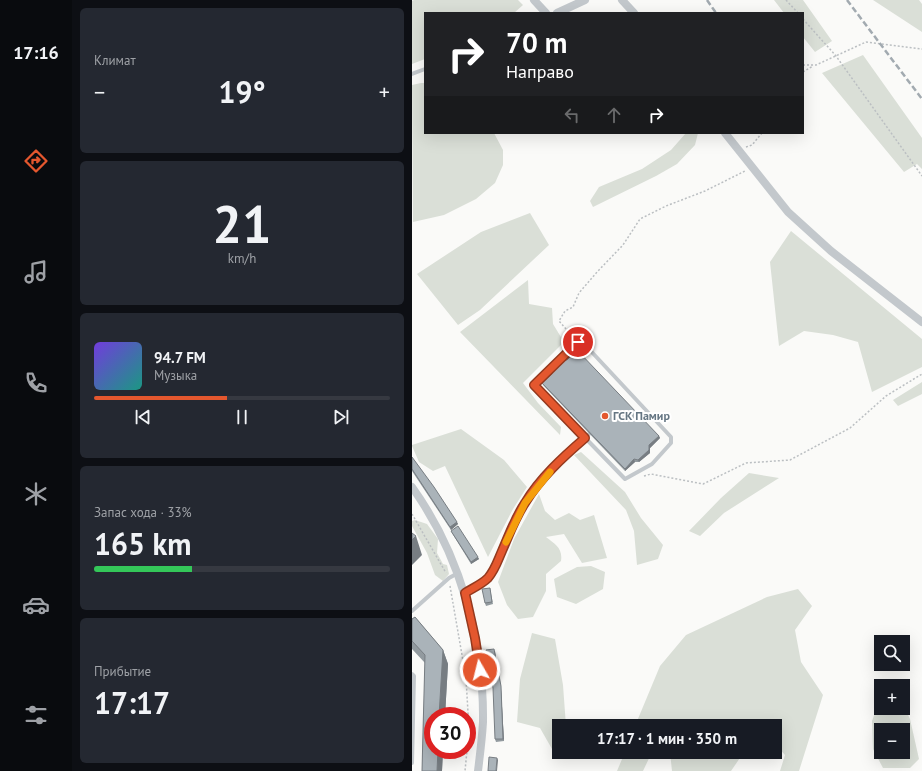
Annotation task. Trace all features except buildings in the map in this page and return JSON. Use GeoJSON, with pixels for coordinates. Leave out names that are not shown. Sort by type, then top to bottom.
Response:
{"type":"FeatureCollection","features":[{"type":"Feature","properties":{"kind":"street"},"geometry":{"type":"LineString","coordinates":[[534,0],[545,12]]}},
{"type":"Feature","properties":{"kind":"street"},"geometry":{"type":"LineString","coordinates":[[559,12],[585,0]]}},
{"type":"Feature","properties":{"kind":"street"},"geometry":{"type":"LineString","coordinates":[[622,0],[633,12]]}},
{"type":"Feature","properties":{"kind":"street"},"geometry":{"type":"LineString","coordinates":[[727,134],[788,212],[831,252],[922,322]]}},
{"type":"Feature","properties":{"kind":"street"},"geometry":{"type":"LineString","coordinates":[[412,487],[438,528],[458,573],[465,593],[475,638],[482,686],[483,723],[478,771]]}},
{"type":"Feature","properties":{"kind":"lane"},"geometry":{"type":"LineString","coordinates":[[412,74],[424,69]]}},
{"type":"Feature","properties":{"kind":"lane"},"geometry":{"type":"LineString","coordinates":[[578,342],[588,348],[671,437],[672,443],[652,464],[626,479],[585,438],[534,385],[578,342]]}},
{"type":"Feature","properties":{"kind":"lane"},"geometry":{"type":"LineString","coordinates":[[465,593],[483,583],[494,570],[514,523],[525,503],[545,477],[589,434]]}},
{"type":"Feature","properties":{"kind":"lane"},"geometry":{"type":"LineString","coordinates":[[412,611],[449,578],[458,573]]}},
{"type":"Feature","properties":{"kind":"lane"},"geometry":{"type":"LineString","coordinates":[[412,674],[414,676],[412,763]]}},
{"type":"Feature","properties":{"kind":"path"},"geometry":{"type":"LineString","coordinates":[[786,0],[797,12]]}},
{"type":"Feature","properties":{"kind":"path"},"geometry":{"type":"LineString","coordinates":[[804,20],[836,56],[922,176]]}},
{"type":"Feature","properties":{"kind":"path"},"geometry":{"type":"LineString","coordinates":[[804,71],[814,65],[866,42],[922,49]]}},
{"type":"Feature","properties":{"kind":"path"},"geometry":{"type":"LineString","coordinates":[[804,65],[814,65]]}},
{"type":"Feature","properties":{"kind":"path"},"geometry":{"type":"LineString","coordinates":[[740,150],[752,145],[761,134]]}},
{"type":"Feature","properties":{"kind":"path"},"geometry":{"type":"LineString","coordinates":[[578,342],[559,321],[561,317],[565,311],[573,307],[579,294],[597,272],[624,245],[640,219],[666,206],[705,191],[745,170],[752,168]]}},
{"type":"Feature","properties":{"kind":"path"},"geometry":{"type":"LineString","coordinates":[[626,479],[651,474],[703,484],[746,463],[790,460],[850,428],[886,396],[922,374]]}},
{"type":"Feature","properties":{"kind":"path"},"geometry":{"type":"LineString","coordinates":[[412,514],[449,578],[466,678],[469,730],[465,771]]}},
{"type":"Feature","properties":{"kind":"shaded area"},"geometry":{"type":"Polygon","coordinates":[[[518,0],[523,5],[515,12],[424,12],[424,59],[412,64],[412,1],[518,0]]]}},
{"type":"Feature","properties":{"kind":"shaded area"},"geometry":{"type":"Polygon","coordinates":[[[774,0],[803,0],[832,41],[815,52],[804,38],[804,12],[783,12],[774,0]]]}},
{"type":"Feature","properties":{"kind":"shaded area"},"geometry":{"type":"Polygon","coordinates":[[[873,0],[919,0],[922,4],[922,32],[873,0]]]}},
{"type":"Feature","properties":{"kind":"shaded area"},"geometry":{"type":"Polygon","coordinates":[[[863,55],[922,138],[922,169],[917,164],[904,172],[822,73],[863,55]]]}},
{"type":"Feature","properties":{"kind":"shaded area"},"geometry":{"type":"Polygon","coordinates":[[[424,83],[424,134],[495,134],[503,150],[503,165],[495,183],[476,199],[444,215],[413,222],[412,85],[424,83]]]}},
{"type":"Feature","properties":{"kind":"shaded area"},"geometry":{"type":"Polygon","coordinates":[[[685,134],[698,134],[695,145],[677,164],[593,207],[590,201],[599,187],[642,169],[671,150],[685,134]]]}},
{"type":"Feature","properties":{"kind":"shaded area"},"geometry":{"type":"Polygon","coordinates":[[[530,213],[549,245],[480,310],[458,325],[417,274],[481,232],[530,213]]]}},
{"type":"Feature","properties":{"kind":"shaded area"},"geometry":{"type":"Polygon","coordinates":[[[791,231],[922,339],[922,367],[872,392],[858,342],[833,335],[804,331],[779,346],[770,262],[791,231]]]}},
{"type":"Feature","properties":{"kind":"shaded area"},"geometry":{"type":"Polygon","coordinates":[[[528,280],[529,304],[552,308],[553,324],[564,342],[523,383],[538,403],[561,427],[560,435],[460,332],[528,280]]]}},
{"type":"Feature","properties":{"kind":"shaded area"},"geometry":{"type":"Polygon","coordinates":[[[922,382],[922,394],[898,406],[893,400],[922,382]]]}},
{"type":"Feature","properties":{"kind":"shaded area"},"geometry":{"type":"Polygon","coordinates":[[[461,429],[504,460],[527,487],[513,509],[488,557],[445,466],[433,471],[419,462],[412,446],[461,429]]]}},
{"type":"Feature","properties":{"kind":"shaded area"},"geometry":{"type":"Polygon","coordinates":[[[581,452],[625,492],[641,518],[663,545],[658,559],[637,565],[634,531],[626,510],[574,455],[581,452]]]}},
{"type":"Feature","properties":{"kind":"shaded area"},"geometry":{"type":"Polygon","coordinates":[[[749,473],[779,478],[724,513],[700,536],[689,531],[721,498],[749,473]]]}},
{"type":"Feature","properties":{"kind":"shaded area"},"geometry":{"type":"Polygon","coordinates":[[[539,494],[545,511],[555,520],[569,513],[580,520],[594,515],[607,558],[582,563],[564,534],[546,537],[560,550],[561,561],[546,574],[546,591],[533,617],[518,619],[507,605],[498,582],[514,539],[539,494]]]}},
{"type":"Feature","properties":{"kind":"shaded area"},"geometry":{"type":"Polygon","coordinates":[[[415,520],[427,524],[438,539],[437,553],[443,564],[447,565],[449,574],[443,581],[435,575],[427,553],[412,526],[412,521],[415,520]]]}},
{"type":"Feature","properties":{"kind":"shaded area"},"geometry":{"type":"Polygon","coordinates":[[[591,566],[605,572],[603,589],[576,604],[557,597],[554,579],[577,567],[591,566]]]}},
{"type":"Feature","properties":{"kind":"shaded area"},"geometry":{"type":"Polygon","coordinates":[[[798,589],[812,606],[795,630],[801,662],[823,695],[799,771],[780,771],[785,755],[782,752],[782,719],[638,719],[660,666],[686,635],[767,597],[798,589]]]}},
{"type":"Feature","properties":{"kind":"shaded area"},"geometry":{"type":"Polygon","coordinates":[[[532,633],[555,639],[563,685],[565,719],[552,719],[552,749],[540,728],[517,722],[520,679],[532,633]]]}},
{"type":"Feature","properties":{"kind":"shaded area"},"geometry":{"type":"Polygon","coordinates":[[[874,715],[908,715],[919,759],[910,768],[883,768],[878,759],[910,759],[910,723],[874,723],[874,751],[872,721],[874,715]]]}},
{"type":"Feature","properties":{"kind":"shaded area"},"geometry":{"type":"Polygon","coordinates":[[[622,759],[649,759],[643,771],[617,771],[622,759]]]}},
{"type":"Feature","properties":{"kind":"shaded area"},"geometry":{"type":"Polygon","coordinates":[[[671,759],[739,759],[731,771],[672,771],[671,759]]]}},
{"type":"Feature","properties":{"kind":"railway"},"geometry":{"type":"LineString","coordinates":[[707,0],[715,12]]}},
{"type":"Feature","properties":{"kind":"railway"},"geometry":{"type":"LineString","coordinates":[[847,0],[922,99]]}},
{"type":"Feature","properties":{"kind":"slow traffic"},"geometry":{"type":"LineString","coordinates":[[506,542],[525,503],[550,472]]}},
{"type":"Feature","properties":{"kind":"place","name":"ГСК Памир"},"geometry":{"type":"Point","coordinates":[605,416]}},
{"type":"Feature","properties":{"kind":"route"},"geometry":{"type":"LineString","coordinates":[[480,670],[475,638],[465,593],[483,583],[489,577],[494,570],[514,523],[525,503],[545,477],[585,438],[534,385],[578,342]]}}]}
